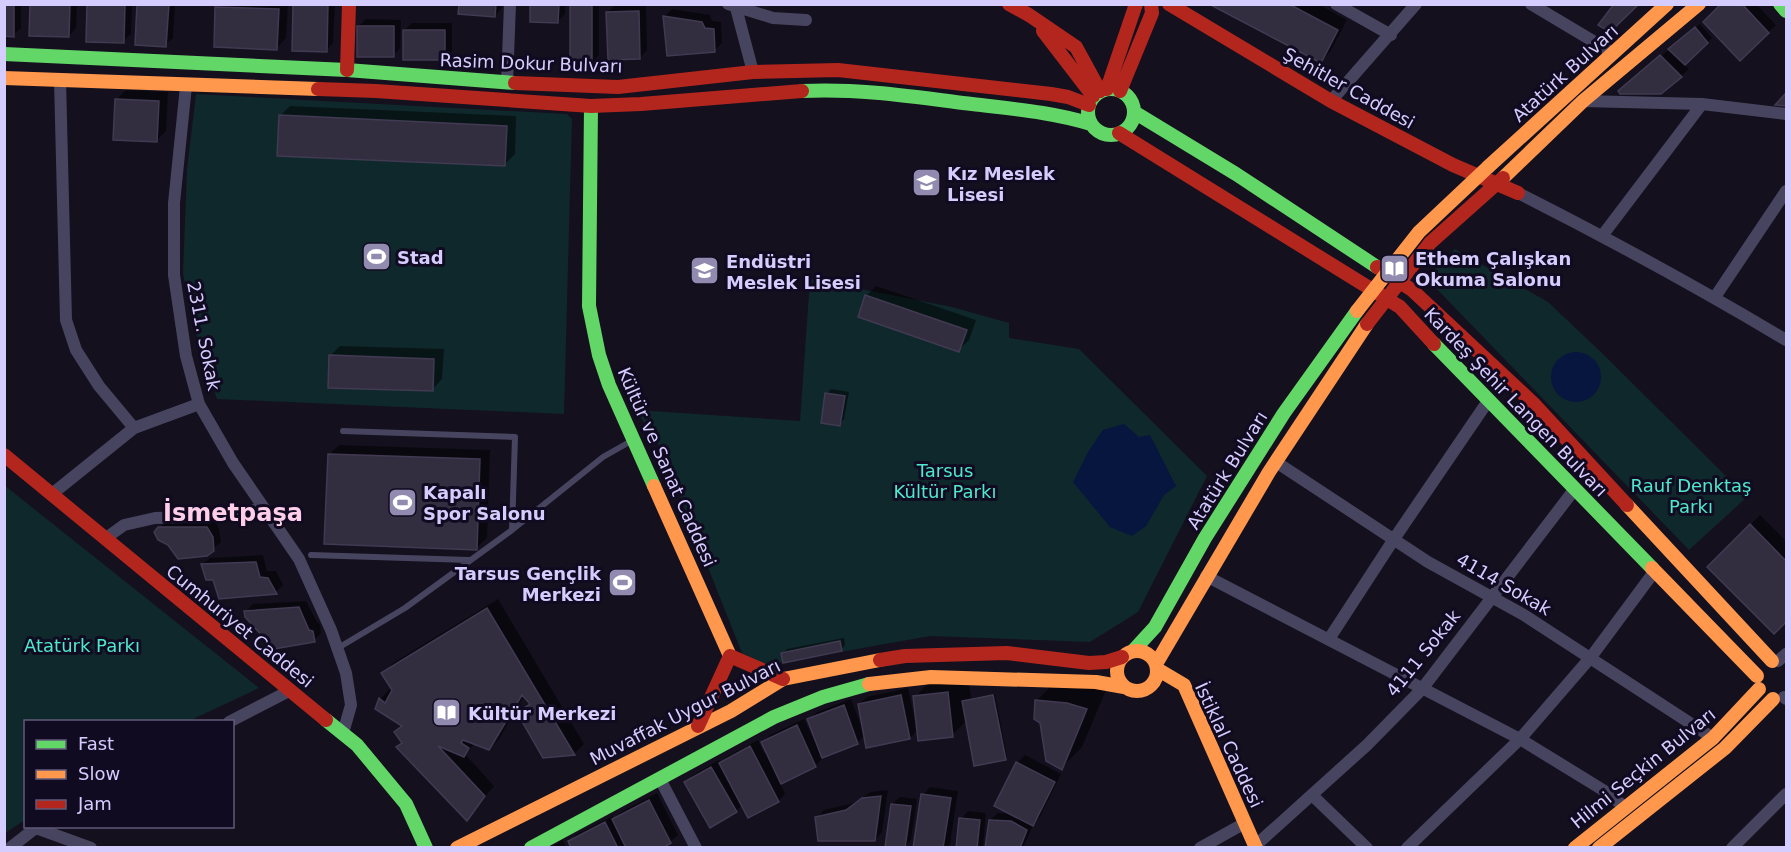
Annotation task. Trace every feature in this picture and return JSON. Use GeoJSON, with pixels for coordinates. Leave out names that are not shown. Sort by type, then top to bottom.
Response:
{"type":"FeatureCollection","features":[{"type":"Feature","properties":{"kind":"main road"},"geometry":{"type":"LineString","coordinates":[[347,70],[350,4]]}},
{"type":"Feature","properties":{"kind":"main road"},"geometry":{"type":"LineString","coordinates":[[1010,4],[1076,47],[1102,94]]}},
{"type":"Feature","properties":{"kind":"main road"},"geometry":{"type":"LineString","coordinates":[[1102,94],[1136,4]]}},
{"type":"Feature","properties":{"kind":"main road"},"geometry":{"type":"LineString","coordinates":[[1102,94],[1129,97],[1134,112],[1130,125],[1119,133],[1107,135],[1095,129],[1088,112],[1102,94],[1152,13],[1151,4]]}},
{"type":"Feature","properties":{"kind":"main road","name":"Şehitler Caddesi"},"geometry":{"type":"LineString","coordinates":[[1169,4],[1331,102],[1453,165],[1518,193]]}},
{"type":"Feature","properties":{"kind":"main road","name":"Atatürk Bulvarı"},"geometry":{"type":"LineString","coordinates":[[1127,654],[1155,627],[1205,538],[1284,413],[1357,312],[1419,232],[1667,4]]}},
{"type":"Feature","properties":{"kind":"main road","name":"Atatürk Bulvarı"},"geometry":{"type":"LineString","coordinates":[[1156,667],[1206,576],[1276,462],[1367,324],[1430,243],[1503,178],[1583,101],[1699,4]]}},
{"type":"Feature","properties":{"kind":"main road"},"geometry":{"type":"LineString","coordinates":[[1782,4],[1786,10]]}},
{"type":"Feature","properties":{"kind":"main road","name":"Rasim Dokur Bulvarı"},"geometry":{"type":"LineString","coordinates":[[4,54],[347,70],[507,83],[618,87],[753,72],[838,70],[1068,97],[1102,94]]}},
{"type":"Feature","properties":{"kind":"main road"},"geometry":{"type":"LineString","coordinates":[[4,78],[376,91],[591,106],[835,89],[1065,116],[1091,124]]}},
{"type":"Feature","properties":{"kind":"main road","name":"Kültür ve Sanat Caddesi"},"geometry":{"type":"LineString","coordinates":[[591,106],[589,306],[599,355],[609,384],[730,656]]}},
{"type":"Feature","properties":{"kind":"main road","name":"Kardeş Şehir Langen Bulvarı"},"geometry":{"type":"LineString","coordinates":[[1134,112],[1236,174],[1412,290],[1533,403],[1781,660]]}},
{"type":"Feature","properties":{"kind":"main road","name":"Kardeş Şehir Langen Bulvarı"},"geometry":{"type":"LineString","coordinates":[[1119,133],[1400,307],[1654,572],[1758,683],[1767,697],[1782,697]]}},
{"type":"Feature","properties":{"kind":"main road","name":"Cumhuriyet Caddesi"},"geometry":{"type":"LineString","coordinates":[[4,455],[357,745],[406,804],[426,848]]}},
{"type":"Feature","properties":{"kind":"main road"},"geometry":{"type":"LineString","coordinates":[[531,848],[774,717],[823,697],[877,682],[932,677],[1096,682],[1130,690],[1143,690],[1154,682],[1156,667],[1150,655],[1139,651],[1127,654],[1116,669],[1124,687]]}},
{"type":"Feature","properties":{"kind":"main road","name":"Muvaffak Uygur Bulvarı"},"geometry":{"type":"LineString","coordinates":[[457,848],[731,711],[783,679],[905,656],[1007,653],[1089,663],[1106,662],[1127,654]]}},
{"type":"Feature","properties":{"kind":"main road"},"geometry":{"type":"LineString","coordinates":[[699,726],[730,656],[783,679]]}},
{"type":"Feature","properties":{"kind":"main road","name":"Hilmi Seçkin Bulvarı"},"geometry":{"type":"LineString","coordinates":[[1575,848],[1713,738],[1758,683],[1762,666],[1781,660]]}},
{"type":"Feature","properties":{"kind":"main road","name":"İstiklal Caddesi"},"geometry":{"type":"LineString","coordinates":[[1156,667],[1184,685],[1255,847]]}},
{"type":"Feature","properties":{"kind":"main road","name":"Hilmi Seçkin Bulvarı"},"geometry":{"type":"LineString","coordinates":[[1599,848],[1725,748],[1782,697]]}},
{"type":"Feature","properties":{"kind":"street"},"geometry":{"type":"LineString","coordinates":[[507,83],[510,4]]}},
{"type":"Feature","properties":{"kind":"street"},"geometry":{"type":"LineString","coordinates":[[1336,4],[1391,35]]}},
{"type":"Feature","properties":{"kind":"street"},"geometry":{"type":"LineString","coordinates":[[1331,102],[1416,4]]}},
{"type":"Feature","properties":{"kind":"street"},"geometry":{"type":"LineString","coordinates":[[1531,4],[1613,53]]}},
{"type":"Feature","properties":{"kind":"street"},"geometry":{"type":"LineString","coordinates":[[732,5],[773,18],[806,20]]}},
{"type":"Feature","properties":{"kind":"street"},"geometry":{"type":"LineString","coordinates":[[732,5],[753,72]]}},
{"type":"Feature","properties":{"kind":"street"},"geometry":{"type":"LineString","coordinates":[[60,81],[66,320],[76,350],[99,386],[134,428]]}},
{"type":"Feature","properties":{"kind":"street","name":"2311. Sokak"},"geometry":{"type":"LineString","coordinates":[[186,86],[174,203],[174,275],[186,356],[199,404],[233,463],[299,559],[331,630],[346,673],[351,705],[343,733]]}},
{"type":"Feature","properties":{"kind":"street"},"geometry":{"type":"LineString","coordinates":[[1583,101],[1702,104],[1786,114]]}},
{"type":"Feature","properties":{"kind":"street"},"geometry":{"type":"LineString","coordinates":[[1602,236],[1702,104]]}},
{"type":"Feature","properties":{"kind":"street"},"geometry":{"type":"LineString","coordinates":[[1715,297],[1786,190]]}},
{"type":"Feature","properties":{"kind":"street"},"geometry":{"type":"LineString","coordinates":[[1518,193],[1715,297],[1786,340]]}},
{"type":"Feature","properties":{"kind":"street"},"geometry":{"type":"LineString","coordinates":[[1329,639],[1488,401]]}},
{"type":"Feature","properties":{"kind":"street"},"geometry":{"type":"LineString","coordinates":[[52,495],[134,428],[199,404]]}},
{"type":"Feature","properties":{"kind":"street","name":"4114 Sokak"},"geometry":{"type":"LineString","coordinates":[[1276,462],[1428,562],[1524,615],[1713,738]]}},
{"type":"Feature","properties":{"kind":"street","name":"4111 Sokak"},"geometry":{"type":"LineString","coordinates":[[1255,847],[1367,745],[1422,688],[1574,490]]}},
{"type":"Feature","properties":{"kind":"street"},"geometry":{"type":"LineString","coordinates":[[106,538],[124,525],[155,518],[265,509]]}},
{"type":"Feature","properties":{"kind":"street"},"geometry":{"type":"LineString","coordinates":[[1407,848],[1520,740],[1591,657],[1654,572]]}},
{"type":"Feature","properties":{"kind":"street"},"geometry":{"type":"LineString","coordinates":[[1206,576],[1520,740],[1603,790],[1625,807]]}},
{"type":"Feature","properties":{"kind":"street"},"geometry":{"type":"LineString","coordinates":[[234,720],[291,690]]}},
{"type":"Feature","properties":{"kind":"street"},"geometry":{"type":"LineString","coordinates":[[660,779],[697,847]]}},
{"type":"Feature","properties":{"kind":"street"},"geometry":{"type":"LineString","coordinates":[[1732,848],[1786,794]]}},
{"type":"Feature","properties":{"kind":"street"},"geometry":{"type":"LineString","coordinates":[[1312,795],[1367,848]]}},
{"type":"Feature","properties":{"kind":"street"},"geometry":{"type":"LineString","coordinates":[[1200,848],[1245,823]]}},
{"type":"Feature","properties":{"kind":"street"},"geometry":{"type":"LineString","coordinates":[[10,848],[36,828]]}},
{"type":"Feature","properties":{"kind":"street"},"geometry":{"type":"LineString","coordinates":[[40,828],[91,848]]}},
{"type":"Feature","properties":{"kind":"lane"},"geometry":{"type":"LineString","coordinates":[[343,431],[515,437],[512,530]]}},
{"type":"Feature","properties":{"kind":"lane"},"geometry":{"type":"LineString","coordinates":[[338,649],[405,608],[512,530],[603,458],[634,440]]}},
{"type":"Feature","properties":{"kind":"lane"},"geometry":{"type":"LineString","coordinates":[[310,555],[470,560]]}},
{"type":"Feature","properties":{"kind":"green space","name":"Stad"},"geometry":{"type":"Polygon","coordinates":[[[196,94],[567,114],[572,119],[564,414],[217,399],[192,321],[183,273],[187,169],[196,94]]]}},
{"type":"Feature","properties":{"kind":"green space","name":"Rauf Denktaş Parkı"},"geometry":{"type":"Polygon","coordinates":[[[1455,249],[1548,302],[1747,497],[1689,550],[1431,283],[1429,275],[1455,249]]]}},
{"type":"Feature","properties":{"kind":"green space","name":"Tarsus Kültür Parkı"},"geometry":{"type":"Polygon","coordinates":[[[810,279],[952,307],[1009,323],[1009,338],[1079,349],[1207,476],[1138,612],[1090,642],[930,636],[767,665],[742,653],[661,449],[636,410],[800,421],[810,279]]]}},
{"type":"Feature","properties":{"kind":"green space","name":"Atatürk Parkı"},"geometry":{"type":"Polygon","coordinates":[[[4,485],[259,688],[191,720],[24,720],[24,821],[5,833],[4,485]]]}},
{"type":"Feature","properties":{"kind":"water"},"geometry":{"type":"Polygon","coordinates":[[[1571,352],[1581,352],[1594,359],[1601,372],[1601,382],[1594,395],[1581,402],[1571,402],[1562,398],[1555,391],[1551,382],[1551,372],[1555,363],[1562,356],[1571,352]]]}},
{"type":"Feature","properties":{"kind":"water"},"geometry":{"type":"Polygon","coordinates":[[[1124,424],[1139,437],[1150,435],[1176,486],[1164,495],[1146,526],[1132,536],[1110,527],[1073,482],[1088,452],[1103,430],[1124,424]]]}},
{"type":"Feature","properties":{"kind":"building"},"geometry":{"type":"Polygon","coordinates":[[[4,4],[14,4],[14,37],[4,36],[4,4]]]}},
{"type":"Feature","properties":{"kind":"building"},"geometry":{"type":"Polygon","coordinates":[[[30,4],[70,4],[69,37],[29,36],[30,4]]]}},
{"type":"Feature","properties":{"kind":"building"},"geometry":{"type":"Polygon","coordinates":[[[87,4],[125,4],[124,43],[86,42],[87,4]]]}},
{"type":"Feature","properties":{"kind":"building"},"geometry":{"type":"Polygon","coordinates":[[[137,4],[169,4],[166,47],[135,45],[137,4]]]}},
{"type":"Feature","properties":{"kind":"building"},"geometry":{"type":"Polygon","coordinates":[[[293,4],[328,4],[327,52],[292,51],[293,4]]]}},
{"type":"Feature","properties":{"kind":"building"},"geometry":{"type":"Polygon","coordinates":[[[459,4],[496,4],[495,17],[458,14],[459,4]]]}},
{"type":"Feature","properties":{"kind":"building"},"geometry":{"type":"Polygon","coordinates":[[[530,4],[559,4],[558,23],[530,22],[530,4]]]}},
{"type":"Feature","properties":{"kind":"building"},"geometry":{"type":"Polygon","coordinates":[[[570,4],[592,4],[592,64],[570,64],[570,4]]]}},
{"type":"Feature","properties":{"kind":"building"},"geometry":{"type":"Polygon","coordinates":[[[1209,4],[1289,4],[1338,30],[1321,63],[1209,4]]]}},
{"type":"Feature","properties":{"kind":"building"},"geometry":{"type":"Polygon","coordinates":[[[1614,4],[1639,4],[1610,32],[1598,25],[1614,4]]]}},
{"type":"Feature","properties":{"kind":"building"},"geometry":{"type":"Polygon","coordinates":[[[1721,4],[1742,4],[1769,33],[1740,61],[1703,22],[1721,4]]]}},
{"type":"Feature","properties":{"kind":"building"},"geometry":{"type":"Polygon","coordinates":[[[215,7],[279,9],[277,50],[214,47],[215,7]]]}},
{"type":"Feature","properties":{"kind":"building"},"geometry":{"type":"Polygon","coordinates":[[[639,11],[640,59],[608,60],[606,12],[639,11]]]}},
{"type":"Feature","properties":{"kind":"building"},"geometry":{"type":"Polygon","coordinates":[[[663,16],[702,22],[705,28],[714,29],[715,52],[667,56],[663,16]]]}},
{"type":"Feature","properties":{"kind":"building"},"geometry":{"type":"Polygon","coordinates":[[[357,26],[394,26],[394,57],[357,57],[357,26]]]}},
{"type":"Feature","properties":{"kind":"building"},"geometry":{"type":"Polygon","coordinates":[[[1695,27],[1708,43],[1685,65],[1668,49],[1695,27]]]}},
{"type":"Feature","properties":{"kind":"building"},"geometry":{"type":"Polygon","coordinates":[[[403,30],[445,30],[445,60],[403,60],[403,30]]]}},
{"type":"Feature","properties":{"kind":"building"},"geometry":{"type":"Polygon","coordinates":[[[1660,55],[1682,77],[1661,94],[1620,94],[1618,91],[1660,55]]]}},
{"type":"Feature","properties":{"kind":"building"},"geometry":{"type":"Polygon","coordinates":[[[1786,93],[1786,106],[1775,105],[1786,93]]]}},
{"type":"Feature","properties":{"kind":"building"},"geometry":{"type":"Polygon","coordinates":[[[115,99],[159,101],[157,142],[113,140],[115,99]]]}},
{"type":"Feature","properties":{"kind":"building"},"geometry":{"type":"Polygon","coordinates":[[[279,115],[507,126],[505,166],[277,156],[279,115]]]}},
{"type":"Feature","properties":{"kind":"building"},"geometry":{"type":"Polygon","coordinates":[[[865,295],[967,330],[959,352],[858,317],[865,295]]]}},
{"type":"Feature","properties":{"kind":"building"},"geometry":{"type":"Polygon","coordinates":[[[329,355],[434,359],[433,391],[328,388],[329,355]]]}},
{"type":"Feature","properties":{"kind":"building"},"geometry":{"type":"Polygon","coordinates":[[[825,393],[845,396],[840,426],[821,423],[825,393]]]}},
{"type":"Feature","properties":{"kind":"building","name":"Kapalı Spor Salonu"},"geometry":{"type":"Polygon","coordinates":[[[328,454],[480,459],[477,550],[324,544],[328,454]]]}},
{"type":"Feature","properties":{"kind":"building"},"geometry":{"type":"Polygon","coordinates":[[[1750,524],[1786,561],[1786,622],[1774,634],[1707,567],[1750,524]]]}},
{"type":"Feature","properties":{"kind":"building"},"geometry":{"type":"Polygon","coordinates":[[[158,527],[207,527],[213,537],[214,551],[207,556],[178,559],[168,545],[158,540],[154,532],[158,527]]]}},
{"type":"Feature","properties":{"kind":"building"},"geometry":{"type":"Polygon","coordinates":[[[256,562],[260,577],[268,578],[277,594],[219,599],[213,580],[206,580],[201,564],[256,562]]]}},
{"type":"Feature","properties":{"kind":"building"},"geometry":{"type":"Polygon","coordinates":[[[299,607],[309,630],[313,631],[315,642],[274,649],[245,617],[244,611],[299,607]]]}},
{"type":"Feature","properties":{"kind":"building","name":"Kültür Merkezi"},"geometry":{"type":"Polygon","coordinates":[[[487,608],[575,755],[543,758],[520,718],[524,708],[530,704],[522,695],[489,750],[463,740],[461,743],[469,748],[464,757],[438,746],[485,796],[467,821],[396,747],[402,743],[394,732],[402,726],[375,709],[379,698],[385,703],[392,690],[381,673],[487,608]]]}},
{"type":"Feature","properties":{"kind":"building"},"geometry":{"type":"Polygon","coordinates":[[[840,641],[842,651],[783,663],[781,653],[840,641]]]}},
{"type":"Feature","properties":{"kind":"building"},"geometry":{"type":"Polygon","coordinates":[[[948,692],[953,737],[918,741],[913,696],[948,692]]]}},
{"type":"Feature","properties":{"kind":"building"},"geometry":{"type":"Polygon","coordinates":[[[901,695],[910,739],[866,748],[858,704],[901,695]]]}},
{"type":"Feature","properties":{"kind":"building"},"geometry":{"type":"Polygon","coordinates":[[[993,695],[1006,760],[974,766],[962,701],[993,695]]]}},
{"type":"Feature","properties":{"kind":"building"},"geometry":{"type":"Polygon","coordinates":[[[1035,700],[1067,703],[1087,709],[1062,770],[1046,761],[1040,723],[1034,719],[1035,700]]]}},
{"type":"Feature","properties":{"kind":"building"},"geometry":{"type":"Polygon","coordinates":[[[844,705],[858,744],[822,758],[807,719],[844,705]]]}},
{"type":"Feature","properties":{"kind":"building"},"geometry":{"type":"Polygon","coordinates":[[[797,725],[816,767],[781,784],[761,742],[797,725]]]}},
{"type":"Feature","properties":{"kind":"building"},"geometry":{"type":"Polygon","coordinates":[[[750,746],[779,802],[748,818],[719,763],[750,746]]]}},
{"type":"Feature","properties":{"kind":"building"},"geometry":{"type":"Polygon","coordinates":[[[1016,762],[1055,782],[1033,826],[994,806],[1016,762]]]}},
{"type":"Feature","properties":{"kind":"building"},"geometry":{"type":"Polygon","coordinates":[[[711,767],[737,812],[710,828],[684,782],[711,767]]]}},
{"type":"Feature","properties":{"kind":"building"},"geometry":{"type":"Polygon","coordinates":[[[921,794],[951,798],[943,848],[913,848],[921,794]]]}},
{"type":"Feature","properties":{"kind":"building"},"geometry":{"type":"Polygon","coordinates":[[[881,796],[875,841],[818,841],[815,817],[846,810],[862,798],[881,796]]]}},
{"type":"Feature","properties":{"kind":"building"},"geometry":{"type":"Polygon","coordinates":[[[649,800],[671,843],[663,848],[626,848],[612,819],[649,800]]]}},
{"type":"Feature","properties":{"kind":"building"},"geometry":{"type":"Polygon","coordinates":[[[891,804],[911,806],[905,848],[885,847],[891,804]]]}},
{"type":"Feature","properties":{"kind":"building"},"geometry":{"type":"Polygon","coordinates":[[[959,818],[980,820],[977,848],[956,848],[959,818]]]}},
{"type":"Feature","properties":{"kind":"building"},"geometry":{"type":"Polygon","coordinates":[[[989,820],[1011,821],[1027,830],[1020,848],[985,848],[989,820]]]}},
{"type":"Feature","properties":{"kind":"building"},"geometry":{"type":"Polygon","coordinates":[[[605,822],[618,848],[571,848],[568,841],[605,822]]]}},
{"type":"Feature","properties":{"kind":"traffic: fast"},"geometry":{"type":"LineString","coordinates":[[1780,4],[1786,11]]}},
{"type":"Feature","properties":{"kind":"traffic: fast"},"geometry":{"type":"LineString","coordinates":[[4,54],[347,70],[515,83]]}},
{"type":"Feature","properties":{"kind":"traffic: fast"},"geometry":{"type":"LineString","coordinates":[[1111,89],[1127,96],[1134,112],[1127,128],[1111,135],[1095,128],[1088,112],[1095,96],[1111,89]]}},
{"type":"Feature","properties":{"kind":"traffic: fast"},"geometry":{"type":"LineString","coordinates":[[802,91],[866,92],[908,96],[1032,111],[1091,124]]}},
{"type":"Feature","properties":{"kind":"traffic: fast"},"geometry":{"type":"LineString","coordinates":[[591,106],[589,306],[599,355],[609,385],[654,486]]}},
{"type":"Feature","properties":{"kind":"traffic: fast"},"geometry":{"type":"LineString","coordinates":[[1134,112],[1236,174],[1377,267]]}},
{"type":"Feature","properties":{"kind":"traffic: fast"},"geometry":{"type":"LineString","coordinates":[[1133,651],[1155,627],[1205,538],[1284,413],[1357,311]]}},
{"type":"Feature","properties":{"kind":"traffic: fast"},"geometry":{"type":"LineString","coordinates":[[1434,344],[1652,568]]}},
{"type":"Feature","properties":{"kind":"traffic: fast"},"geometry":{"type":"LineString","coordinates":[[531,848],[774,717],[823,697],[869,684]]}},
{"type":"Feature","properties":{"kind":"traffic: fast"},"geometry":{"type":"LineString","coordinates":[[326,720],[357,745],[406,804],[426,848]]}},
{"type":"Feature","properties":{"kind":"traffic: slow"},"geometry":{"type":"LineString","coordinates":[[1488,167],[1667,4]]}},
{"type":"Feature","properties":{"kind":"traffic: slow"},"geometry":{"type":"LineString","coordinates":[[1503,178],[1583,101],[1699,4]]}},
{"type":"Feature","properties":{"kind":"traffic: slow"},"geometry":{"type":"LineString","coordinates":[[4,78],[318,89]]}},
{"type":"Feature","properties":{"kind":"traffic: slow"},"geometry":{"type":"LineString","coordinates":[[1357,311],[1419,232],[1488,167]]}},
{"type":"Feature","properties":{"kind":"traffic: slow"},"geometry":{"type":"LineString","coordinates":[[1156,664],[1269,472],[1367,324]]}},
{"type":"Feature","properties":{"kind":"traffic: slow"},"geometry":{"type":"LineString","coordinates":[[654,486],[730,656]]}},
{"type":"Feature","properties":{"kind":"traffic: slow"},"geometry":{"type":"LineString","coordinates":[[1627,505],[1772,661]]}},
{"type":"Feature","properties":{"kind":"traffic: slow"},"geometry":{"type":"LineString","coordinates":[[1652,568],[1757,676]]}},
{"type":"Feature","properties":{"kind":"traffic: slow"},"geometry":{"type":"LineString","coordinates":[[1137,651],[1145,652],[1151,657],[1156,663],[1157,671],[1156,679],[1151,685],[1145,690],[1137,691],[1129,690],[1123,685],[1118,679],[1117,671],[1118,663],[1123,657],[1129,652],[1137,651]]}},
{"type":"Feature","properties":{"kind":"traffic: slow"},"geometry":{"type":"LineString","coordinates":[[457,848],[731,711],[783,679],[880,660]]}},
{"type":"Feature","properties":{"kind":"traffic: slow"},"geometry":{"type":"LineString","coordinates":[[1157,669],[1184,685],[1256,848]]}},
{"type":"Feature","properties":{"kind":"traffic: slow"},"geometry":{"type":"LineString","coordinates":[[869,684],[931,677],[1096,682],[1124,687]]}},
{"type":"Feature","properties":{"kind":"traffic: slow"},"geometry":{"type":"LineString","coordinates":[[1575,848],[1713,738],[1759,689]]}},
{"type":"Feature","properties":{"kind":"traffic: slow"},"geometry":{"type":"LineString","coordinates":[[1599,848],[1725,748],[1773,699]]}},
{"type":"Feature","properties":{"kind":"traffic: jam"},"geometry":{"type":"LineString","coordinates":[[347,70],[349,4]]}},
{"type":"Feature","properties":{"kind":"traffic: jam"},"geometry":{"type":"LineString","coordinates":[[1009,4],[1076,47],[1100,91]]}},
{"type":"Feature","properties":{"kind":"traffic: jam"},"geometry":{"type":"LineString","coordinates":[[1107,89],[1136,4]]}},
{"type":"Feature","properties":{"kind":"traffic: jam"},"geometry":{"type":"LineString","coordinates":[[1120,91],[1152,13],[1151,4]]}},
{"type":"Feature","properties":{"kind":"traffic: jam"},"geometry":{"type":"LineString","coordinates":[[1169,4],[1331,101],[1453,165],[1518,193]]}},
{"type":"Feature","properties":{"kind":"traffic: jam"},"geometry":{"type":"LineString","coordinates":[[1043,31],[1093,96]]}},
{"type":"Feature","properties":{"kind":"traffic: jam"},"geometry":{"type":"LineString","coordinates":[[515,83],[618,87],[753,72],[838,70],[1051,94],[1068,97],[1089,105]]}},
{"type":"Feature","properties":{"kind":"traffic: jam"},"geometry":{"type":"LineString","coordinates":[[318,89],[591,106],[802,91]]}},
{"type":"Feature","properties":{"kind":"traffic: jam"},"geometry":{"type":"LineString","coordinates":[[1119,133],[1400,307],[1434,344]]}},
{"type":"Feature","properties":{"kind":"traffic: jam"},"geometry":{"type":"LineString","coordinates":[[1367,324],[1430,243],[1503,178]]}},
{"type":"Feature","properties":{"kind":"traffic: jam"},"geometry":{"type":"LineString","coordinates":[[1377,267],[1412,290],[1533,403],[1627,505]]}},
{"type":"Feature","properties":{"kind":"traffic: jam"},"geometry":{"type":"LineString","coordinates":[[4,455],[326,720]]}},
{"type":"Feature","properties":{"kind":"traffic: jam"},"geometry":{"type":"LineString","coordinates":[[880,660],[905,656],[1007,653],[1089,663],[1106,662],[1122,657]]}},
{"type":"Feature","properties":{"kind":"traffic: jam"},"geometry":{"type":"LineString","coordinates":[[730,656],[783,679]]}},
{"type":"Feature","properties":{"kind":"traffic: jam"},"geometry":{"type":"LineString","coordinates":[[698,726],[730,656]]}},
{"type":"Feature","properties":{"kind":"place","name":"Kız Meslek Lisesi"},"geometry":{"type":"Point","coordinates":[926,183]}},
{"type":"Feature","properties":{"kind":"place","name":"Stad"},"geometry":{"type":"Point","coordinates":[376,257]}},
{"type":"Feature","properties":{"kind":"place","name":"Ethem Çalışkan Okuma Salonu"},"geometry":{"type":"Point","coordinates":[1394,268]}},
{"type":"Feature","properties":{"kind":"place","name":"Endüstri Meslek Lisesi"},"geometry":{"type":"Point","coordinates":[705,271]}},
{"type":"Feature","properties":{"kind":"place","name":"Kapalı Spor Salonu"},"geometry":{"type":"Point","coordinates":[402,502]}},
{"type":"Feature","properties":{"kind":"place","name":"Tarsus Gençlik Merkezi"},"geometry":{"type":"Point","coordinates":[622,583]}},
{"type":"Feature","properties":{"kind":"place","name":"Kültür Merkezi"},"geometry":{"type":"Point","coordinates":[447,713]}},
{"type":"Feature","properties":{"kind":"district","name":"İsmetpaşa"},"geometry":{"type":"Point","coordinates":[233,513]}}]}
